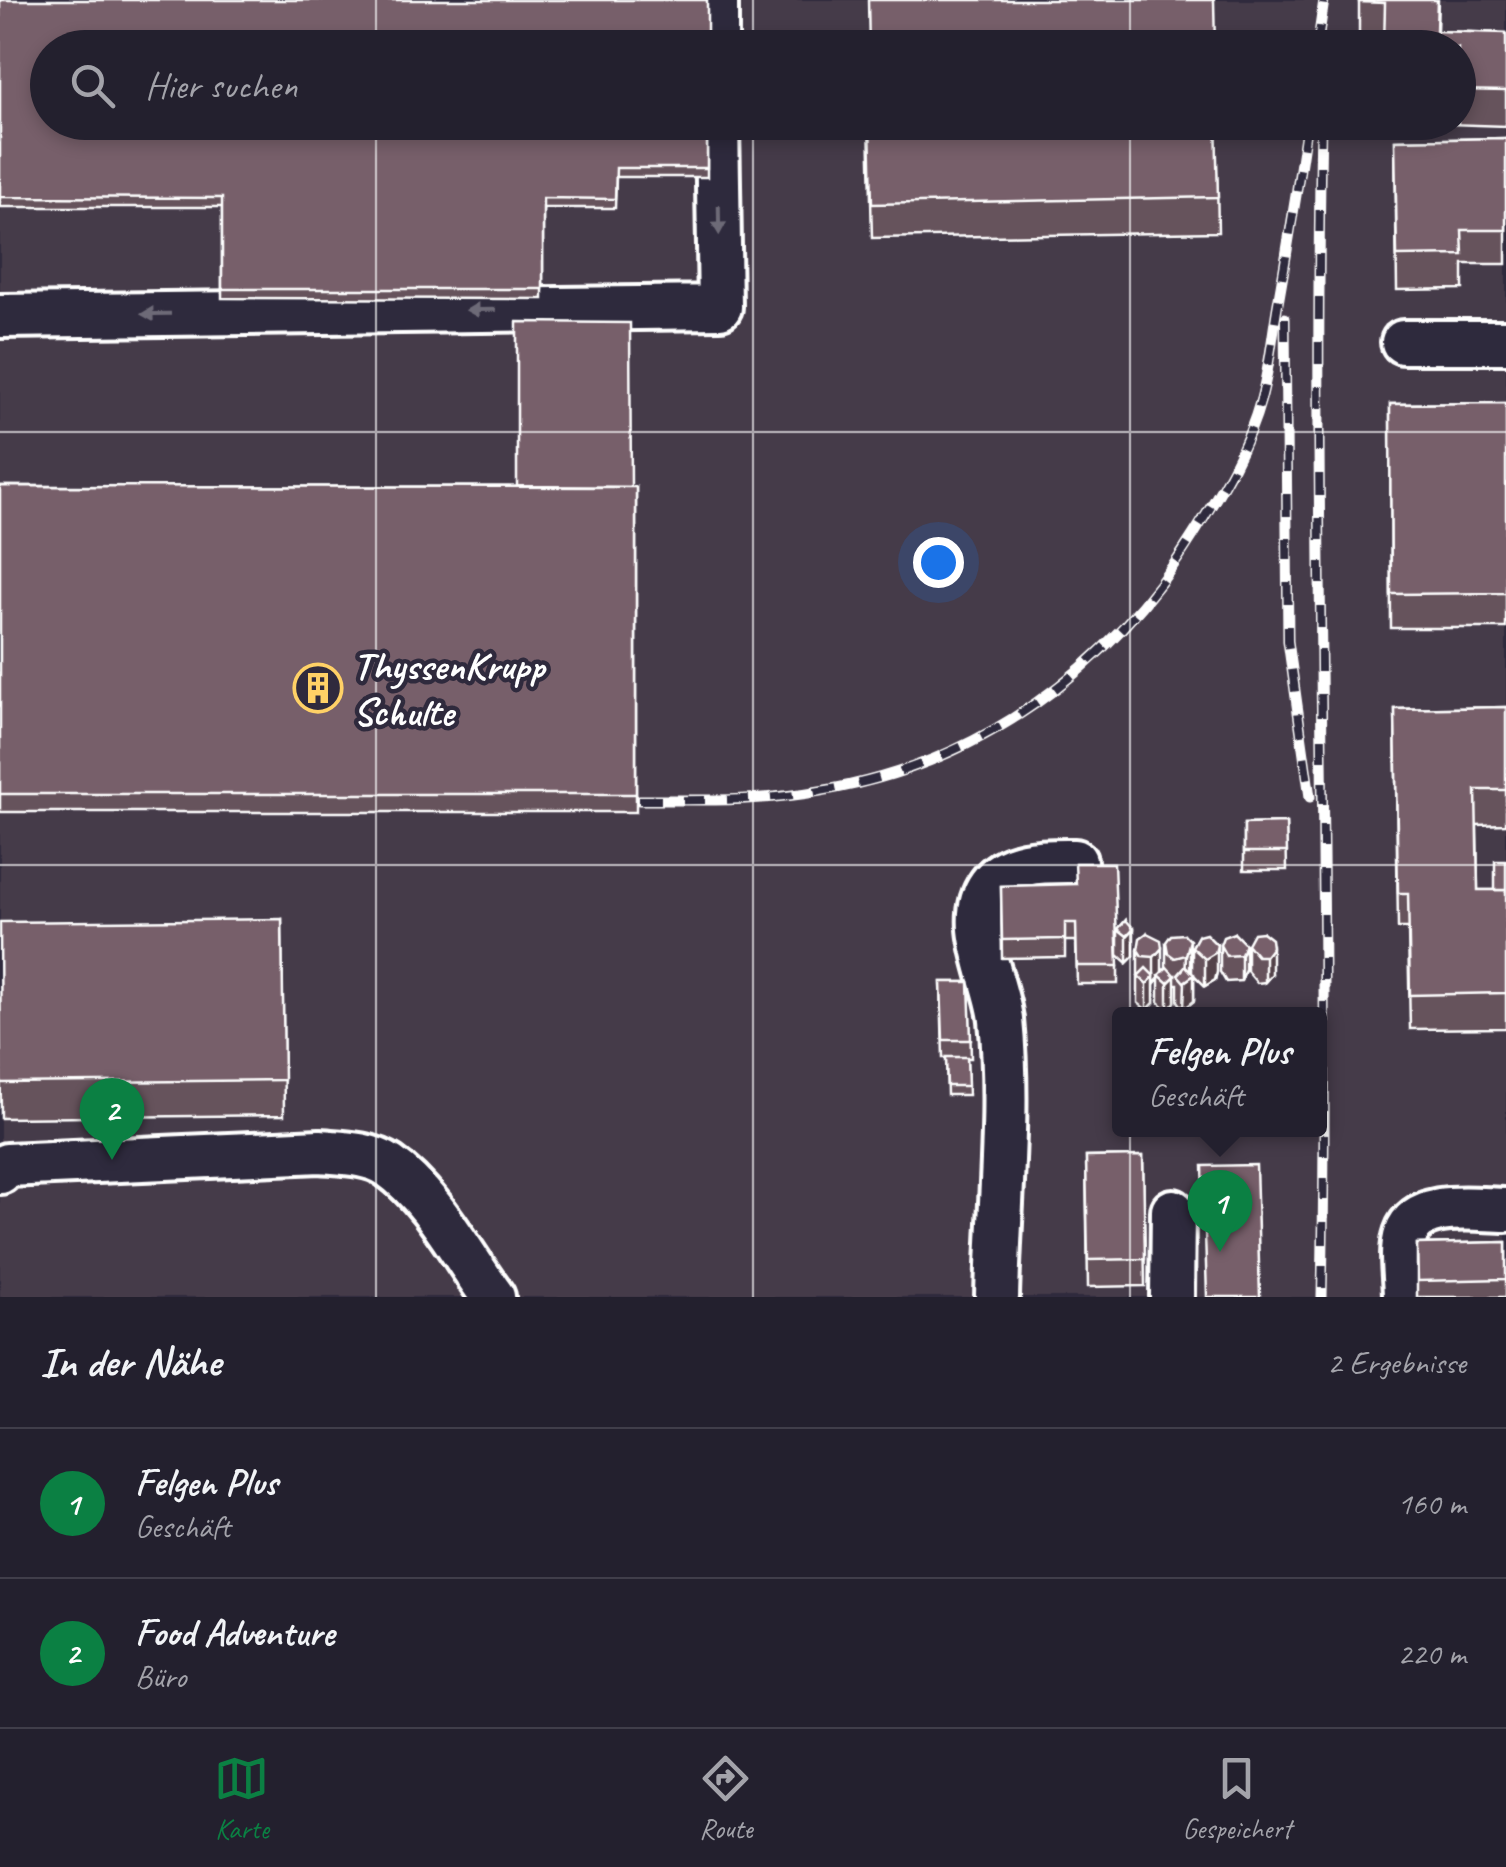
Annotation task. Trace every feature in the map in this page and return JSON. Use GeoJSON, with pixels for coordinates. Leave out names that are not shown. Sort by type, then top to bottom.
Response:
{"type":"FeatureCollection","features":[{"type":"Feature","properties":{"kind":"lane"},"geometry":{"type":"LineString","coordinates":[[716,0],[716,30]]}},
{"type":"Feature","properties":{"kind":"lane"},"geometry":{"type":"LineString","coordinates":[[0,316],[720,306],[718,140]]}},
{"type":"Feature","properties":{"kind":"lane"},"geometry":{"type":"LineString","coordinates":[[1403,342],[1506,342]]}},
{"type":"Feature","properties":{"kind":"lane"},"geometry":{"type":"LineString","coordinates":[[997,1297],[1004,1085],[1001,1016],[983,945],[981,914],[988,886],[1005,870],[1040,861],[1075,861]]}},
{"type":"Feature","properties":{"kind":"lane"},"geometry":{"type":"LineString","coordinates":[[0,1172],[6,1165],[320,1151],[358,1154],[388,1165],[418,1194],[493,1297]]}},
{"type":"Feature","properties":{"kind":"lane"},"geometry":{"type":"LineString","coordinates":[[1172,1297],[1174,1210]]}},
{"type":"Feature","properties":{"kind":"lane"},"geometry":{"type":"LineString","coordinates":[[1405,1297],[1405,1235],[1415,1219],[1434,1210],[1506,1210]]}},
{"type":"Feature","properties":{"kind":"shaded area"},"geometry":{"type":"Polygon","coordinates":[[[0,0],[1506,0],[1506,1297],[0,1297],[0,0]]]}},
{"type":"Feature","properties":{"kind":"building"},"geometry":{"type":"Polygon","coordinates":[[[0,0],[707,0],[707,30],[30,30],[30,140],[707,140],[707,168],[616,168],[615,199],[543,198],[543,289],[222,289],[222,198],[0,197],[0,0]]]}},
{"type":"Feature","properties":{"kind":"building"},"geometry":{"type":"Polygon","coordinates":[[[868,0],[1214,0],[1215,30],[869,30],[868,0]]]}},
{"type":"Feature","properties":{"kind":"building"},"geometry":{"type":"Polygon","coordinates":[[[1437,0],[1436,30],[1384,30],[1385,3],[1359,2],[1437,0]]]}},
{"type":"Feature","properties":{"kind":"building"},"geometry":{"type":"Polygon","coordinates":[[[1476,32],[1506,33],[1506,91],[1476,90],[1476,32]]]}},
{"type":"Feature","properties":{"kind":"building"},"geometry":{"type":"Polygon","coordinates":[[[1506,138],[1506,230],[1462,230],[1463,255],[1397,256],[1395,140],[1506,138]]]}},
{"type":"Feature","properties":{"kind":"building"},"geometry":{"type":"Polygon","coordinates":[[[870,140],[1216,140],[1218,197],[872,204],[870,140]]]}},
{"type":"Feature","properties":{"kind":"building"},"geometry":{"type":"Polygon","coordinates":[[[517,322],[630,323],[631,487],[517,486],[517,322]]]}},
{"type":"Feature","properties":{"kind":"building"},"geometry":{"type":"Polygon","coordinates":[[[1506,403],[1506,593],[1391,594],[1390,404],[1506,403]]]}},
{"type":"Feature","properties":{"kind":"building","name":"ThyssenKrupp Schulte"},"geometry":{"type":"Polygon","coordinates":[[[0,486],[636,487],[636,794],[0,794],[0,486]]]}},
{"type":"Feature","properties":{"kind":"building"},"geometry":{"type":"Polygon","coordinates":[[[1506,707],[1506,790],[1476,790],[1478,890],[1506,890],[1506,993],[1410,995],[1408,893],[1398,893],[1395,709],[1506,707]]]}},
{"type":"Feature","properties":{"kind":"building"},"geometry":{"type":"Polygon","coordinates":[[[1286,823],[1287,852],[1244,852],[1244,824],[1286,823]]]}},
{"type":"Feature","properties":{"kind":"building"},"geometry":{"type":"Polygon","coordinates":[[[1495,861],[1506,861],[1506,890],[1495,890],[1495,861]]]}},
{"type":"Feature","properties":{"kind":"building"},"geometry":{"type":"Polygon","coordinates":[[[1075,863],[1114,863],[1118,966],[1077,966],[1076,923],[1065,923],[1065,939],[1002,940],[1001,886],[1076,884],[1075,863]]]}},
{"type":"Feature","properties":{"kind":"building"},"geometry":{"type":"Polygon","coordinates":[[[282,919],[284,1080],[1,1083],[0,922],[282,919]]]}},
{"type":"Feature","properties":{"kind":"building"},"geometry":{"type":"Polygon","coordinates":[[[1126,920],[1134,929],[1127,936],[1118,929],[1126,920]]]}},
{"type":"Feature","properties":{"kind":"building"},"geometry":{"type":"Polygon","coordinates":[[[1262,932],[1271,939],[1272,947],[1265,956],[1257,956],[1247,944],[1253,933],[1262,932]]]}},
{"type":"Feature","properties":{"kind":"building"},"geometry":{"type":"Polygon","coordinates":[[[1147,933],[1161,940],[1162,948],[1154,957],[1142,956],[1138,950],[1140,938],[1147,933]]]}},
{"type":"Feature","properties":{"kind":"building"},"geometry":{"type":"Polygon","coordinates":[[[1234,933],[1245,944],[1241,955],[1226,956],[1220,945],[1223,937],[1234,933]]]}},
{"type":"Feature","properties":{"kind":"building"},"geometry":{"type":"Polygon","coordinates":[[[1184,934],[1190,940],[1186,955],[1175,958],[1168,953],[1166,942],[1171,935],[1184,934]]]}},
{"type":"Feature","properties":{"kind":"building"},"geometry":{"type":"Polygon","coordinates":[[[1206,934],[1217,945],[1215,953],[1205,959],[1192,947],[1198,936],[1206,934]]]}},
{"type":"Feature","properties":{"kind":"building"},"geometry":{"type":"Polygon","coordinates":[[[1186,966],[1194,975],[1184,982],[1178,975],[1186,966]]]}},
{"type":"Feature","properties":{"kind":"building"},"geometry":{"type":"Polygon","coordinates":[[[1167,967],[1175,976],[1168,983],[1159,975],[1167,967]]]}},
{"type":"Feature","properties":{"kind":"building"},"geometry":{"type":"Polygon","coordinates":[[[1146,968],[1154,976],[1147,984],[1138,976],[1146,968]]]}},
{"type":"Feature","properties":{"kind":"building"},"geometry":{"type":"Polygon","coordinates":[[[941,982],[969,982],[971,1040],[943,1040],[941,982]]]}},
{"type":"Feature","properties":{"kind":"building"},"geometry":{"type":"Polygon","coordinates":[[[946,1057],[967,1057],[968,1086],[947,1086],[946,1057]]]}},
{"type":"Feature","properties":{"kind":"building"},"geometry":{"type":"Polygon","coordinates":[[[1143,1156],[1145,1259],[1088,1260],[1086,1157],[1143,1156]]]}},
{"type":"Feature","properties":{"kind":"building"},"geometry":{"type":"Polygon","coordinates":[[[1256,1165],[1260,1297],[1207,1297],[1203,1166],[1256,1165]]]}},
{"type":"Feature","properties":{"kind":"building"},"geometry":{"type":"Polygon","coordinates":[[[1506,1242],[1506,1279],[1418,1281],[1417,1244],[1506,1242]]]}},
{"type":"Feature","properties":{"kind":"railway"},"geometry":{"type":"LineString","coordinates":[[1320,30],[1324,0]]}},
{"type":"Feature","properties":{"kind":"railway"},"geometry":{"type":"LineString","coordinates":[[639,800],[797,795],[878,778],[934,759],[986,734],[1036,703],[1081,668],[1123,627],[1161,583],[1194,534],[1249,434],[1264,388],[1304,140]]}},
{"type":"Feature","properties":{"kind":"railway"},"geometry":{"type":"LineString","coordinates":[[1321,140],[1324,1007]]}},
{"type":"Feature","properties":{"kind":"railway"},"geometry":{"type":"LineString","coordinates":[[1285,318],[1288,641],[1310,797]]}},
{"type":"Feature","properties":{"kind":"railway"},"geometry":{"type":"LineString","coordinates":[[1322,1297],[1324,1137]]}},
{"type":"Feature","properties":{"kind":"place","name":"ThyssenKrupp Schulte"},"geometry":{"type":"Point","coordinates":[318,688]}},
{"type":"Feature","properties":{"kind":"place","name":"Food Adventure"},"geometry":{"type":"Point","coordinates":[112,1160]}},
{"type":"Feature","properties":{"kind":"place","name":"Felgen Plus"},"geometry":{"type":"Point","coordinates":[1220,1252]}}]}
